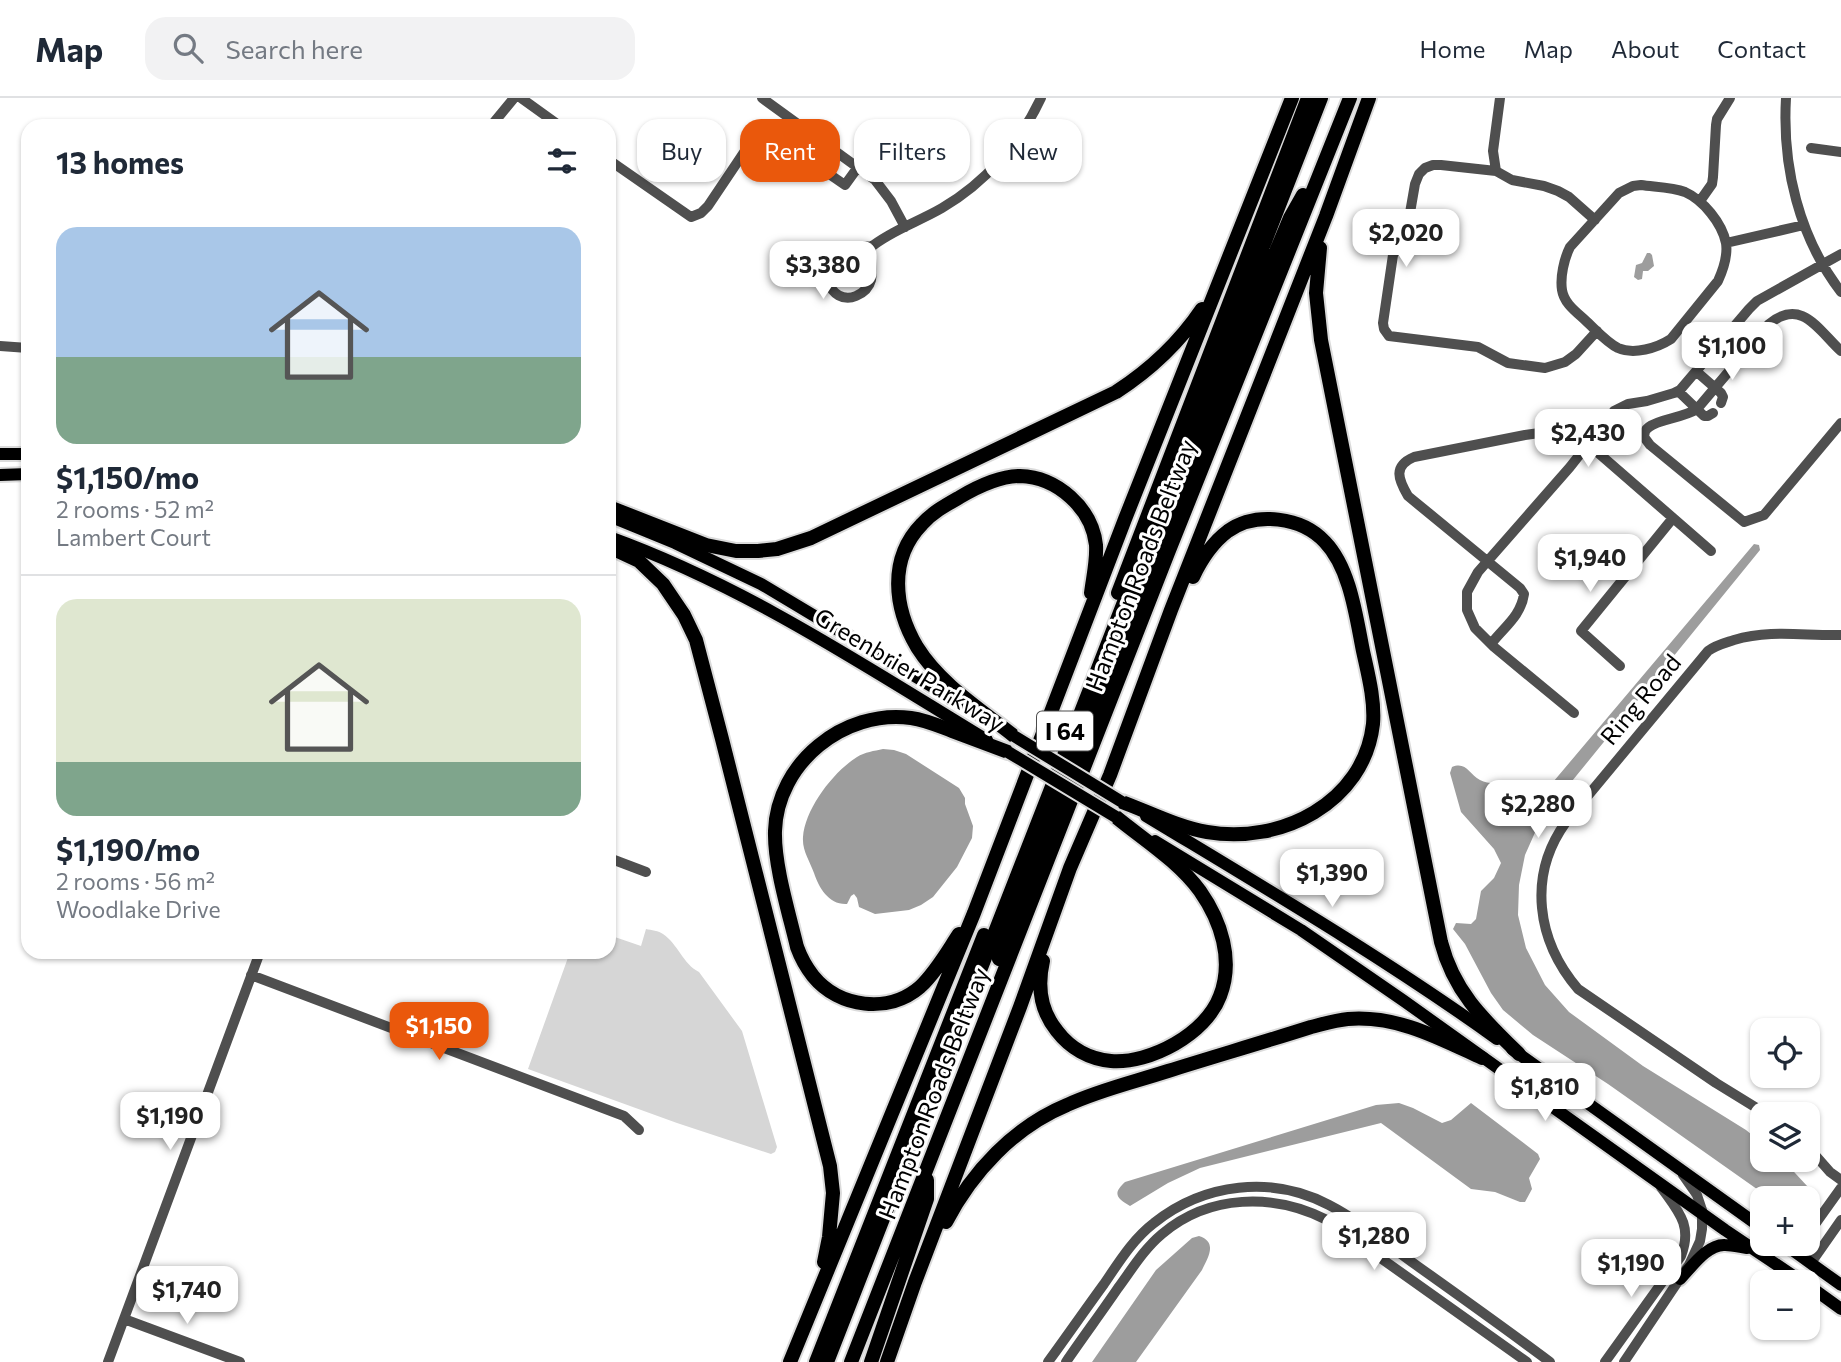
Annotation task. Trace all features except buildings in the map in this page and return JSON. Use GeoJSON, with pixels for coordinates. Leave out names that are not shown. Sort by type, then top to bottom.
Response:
{"type":"FeatureCollection","features":[{"type":"Feature","properties":{"kind":"highway"},"geometry":{"type":"LineString","coordinates":[[790,1362],[974,913],[1125,519],[1292,98]]}},
{"type":"Feature","properties":{"kind":"highway","name":"Hampton Roads Beltway"},"geometry":{"type":"LineString","coordinates":[[816,1362],[1072,711],[1308,98]]}},
{"type":"Feature","properties":{"kind":"highway"},"geometry":{"type":"LineString","coordinates":[[827,1362],[1321,98]]}},
{"type":"Feature","properties":{"kind":"highway","name":"Hampton Roads Beltway"},"geometry":{"type":"LineString","coordinates":[[851,1362],[1168,553],[1350,98]]}},
{"type":"Feature","properties":{"kind":"highway"},"geometry":{"type":"LineString","coordinates":[[887,1362],[1070,868],[1110,775],[1369,98]]}},
{"type":"Feature","properties":{"kind":"highway"},"geometry":{"type":"LineString","coordinates":[[843,1362],[1252,309],[1290,218],[1330,148]]}},
{"type":"Feature","properties":{"kind":"highway"},"geometry":{"type":"LineString","coordinates":[[1336,190],[1320,249],[1317,316],[1441,942],[1448,966],[1461,991],[1482,1018],[1519,1054]]}},
{"type":"Feature","properties":{"kind":"highway"},"geometry":{"type":"LineString","coordinates":[[616,510],[706,545],[736,551],[772,550],[811,538],[1099,401],[1129,384],[1167,353],[1192,324],[1227,262]]}},
{"type":"Feature","properties":{"kind":"highway"},"geometry":{"type":"LineString","coordinates":[[1014,736],[935,670],[908,630],[899,602],[898,580],[904,554],[915,532],[948,503],[993,482],[1023,476],[1046,481],[1070,496],[1082,509],[1094,534],[1096,557],[1086,622]]}},
{"type":"Feature","properties":{"kind":"highway"},"geometry":{"type":"LineString","coordinates":[[1122,802],[1205,832],[1244,834],[1275,830],[1303,820],[1339,793],[1360,766],[1370,739],[1373,714],[1370,686],[1344,571],[1338,558],[1324,541],[1307,529],[1268,519],[1242,524],[1224,534],[1198,567],[1159,644]]}},
{"type":"Feature","properties":{"kind":"highway"},"geometry":{"type":"LineString","coordinates":[[616,550],[639,561],[663,584],[684,615],[696,640],[825,1143],[834,1193],[829,1237],[821,1275],[800,1336]]}},
{"type":"Feature","properties":{"kind":"highway"},"geometry":{"type":"LineString","coordinates":[[974,913],[927,979],[908,995],[873,1004],[853,1002],[834,994],[814,978],[797,947],[775,842],[777,810],[791,778],[805,757],[830,737],[865,722],[888,718],[913,719],[1008,752]]}},
{"type":"Feature","properties":{"kind":"highway"},"geometry":{"type":"LineString","coordinates":[[1070,868],[1062,909],[1040,976],[1042,1004],[1057,1032],[1078,1051],[1111,1061],[1146,1055],[1173,1044],[1195,1030],[1211,1012],[1224,984],[1226,959],[1222,934],[1208,903],[1191,880],[1116,817]]}},
{"type":"Feature","properties":{"kind":"highway"},"geometry":{"type":"LineString","coordinates":[[915,1282],[953,1209],[983,1167],[1011,1140],[1045,1115],[1087,1096],[1311,1027],[1346,1019],[1368,1018],[1400,1023],[1482,1058]]}},
{"type":"Feature","properties":{"kind":"highway"},"geometry":{"type":"LineString","coordinates":[[871,1362],[927,1199],[928,1168]]}},
{"type":"Feature","properties":{"kind":"main road"},"geometry":{"type":"LineString","coordinates":[[0,454],[21,454]]}},
{"type":"Feature","properties":{"kind":"main road"},"geometry":{"type":"LineString","coordinates":[[0,475],[21,474]]}},
{"type":"Feature","properties":{"kind":"main road","name":"Greenbrier Parkway"},"geometry":{"type":"LineString","coordinates":[[616,519],[685,547],[761,584],[1363,948],[1441,999],[1750,1219]]}},
{"type":"Feature","properties":{"kind":"main road","name":"Greenbrier Parkway"},"geometry":{"type":"LineString","coordinates":[[616,540],[750,599],[824,640],[1292,925],[1404,1001],[1750,1247]]}},
{"type":"Feature","properties":{"kind":"main road"},"geometry":{"type":"LineString","coordinates":[[1680,1279],[1715,1247],[1725,1245],[1750,1248]]}},
{"type":"Feature","properties":{"kind":"main road","name":"Greenbrier Parkway"},"geometry":{"type":"LineString","coordinates":[[1763,1256],[1785,1270]]}},
{"type":"Feature","properties":{"kind":"main road"},"geometry":{"type":"LineString","coordinates":[[1803,1256],[1841,1284]]}},
{"type":"Feature","properties":{"kind":"main road","name":"Greenbrier Parkway"},"geometry":{"type":"LineString","coordinates":[[1820,1294],[1841,1308]]}},
{"type":"Feature","properties":{"kind":"street"},"geometry":{"type":"LineString","coordinates":[[497,119],[514,98]]}},
{"type":"Feature","properties":{"kind":"street"},"geometry":{"type":"LineString","coordinates":[[521,98],[551,119]]}},
{"type":"Feature","properties":{"kind":"street"},"geometry":{"type":"LineString","coordinates":[[762,98],[854,164]]}},
{"type":"Feature","properties":{"kind":"street"},"geometry":{"type":"LineString","coordinates":[[871,247],[871,276],[868,287],[852,297],[842,297],[832,289],[827,277],[831,261],[843,253],[871,247],[891,233],[944,207],[968,190],[1013,145],[1041,98]]}},
{"type":"Feature","properties":{"kind":"street"},"geometry":{"type":"LineString","coordinates":[[1496,171],[1493,151],[1500,98]]}},
{"type":"Feature","properties":{"kind":"street"},"geometry":{"type":"LineString","coordinates":[[1700,201],[1712,184],[1717,119],[1730,98]]}},
{"type":"Feature","properties":{"kind":"street"},"geometry":{"type":"LineString","coordinates":[[1786,98],[1788,165],[1793,191],[1812,245],[1841,292]]}},
{"type":"Feature","properties":{"kind":"street"},"geometry":{"type":"LineString","coordinates":[[616,165],[691,218],[708,206],[761,127],[845,185],[854,173]]}},
{"type":"Feature","properties":{"kind":"street"},"geometry":{"type":"LineString","coordinates":[[1811,148],[1841,152]]}},
{"type":"Feature","properties":{"kind":"street"},"geometry":{"type":"LineString","coordinates":[[1595,220],[1558,191],[1512,180],[1496,171],[1441,164],[1425,168],[1415,184],[1407,230],[1393,255],[1383,323],[1389,336],[1478,347],[1508,363],[1545,369],[1565,362],[1576,354],[1597,331]]}},
{"type":"Feature","properties":{"kind":"street"},"geometry":{"type":"LineString","coordinates":[[875,182],[905,227]]}},
{"type":"Feature","properties":{"kind":"street"},"geometry":{"type":"LineString","coordinates":[[1641,185],[1680,190],[1700,201],[1719,226],[1726,243],[1726,257],[1718,281],[1671,339],[1662,345],[1631,351],[1619,348],[1569,306],[1562,289],[1566,255],[1570,247],[1619,193],[1641,185]]}},
{"type":"Feature","properties":{"kind":"street"},"geometry":{"type":"LineString","coordinates":[[1726,243],[1804,225]]}},
{"type":"Feature","properties":{"kind":"street"},"geometry":{"type":"LineString","coordinates":[[1574,713],[1475,628],[1467,610],[1467,592],[1478,572],[1570,467],[1614,411],[1628,404],[1678,391],[1757,301],[1841,254]]}},
{"type":"Feature","properties":{"kind":"street"},"geometry":{"type":"LineString","coordinates":[[1841,351],[1807,317],[1787,314],[1776,318],[1697,409],[1689,414],[1650,425],[1644,437],[1650,445],[1744,522],[1764,515],[1841,423]]}},
{"type":"Feature","properties":{"kind":"street"},"geometry":{"type":"LineString","coordinates":[[0,346],[21,348]]}},
{"type":"Feature","properties":{"kind":"street"},"geometry":{"type":"LineString","coordinates":[[1697,372],[1723,397],[1721,403]]}},
{"type":"Feature","properties":{"kind":"street"},"geometry":{"type":"LineString","coordinates":[[1678,391],[1704,416],[1713,413]]}},
{"type":"Feature","properties":{"kind":"street"},"geometry":{"type":"LineString","coordinates":[[1490,643],[1516,616],[1524,594],[1411,499],[1404,490],[1400,467],[1414,457],[1561,430],[1588,444],[1711,551]]}},
{"type":"Feature","properties":{"kind":"street"},"geometry":{"type":"LineString","coordinates":[[1620,666],[1581,631],[1673,518]]}},
{"type":"Feature","properties":{"kind":"street","name":"Ring Road"},"geometry":{"type":"LineString","coordinates":[[1750,1104],[1578,989],[1565,974],[1550,943],[1542,910],[1542,879],[1551,849],[1572,814],[1708,651],[1739,639],[1771,633],[1841,635]]}},
{"type":"Feature","properties":{"kind":"street"},"geometry":{"type":"LineString","coordinates":[[616,861],[646,872]]}},
{"type":"Feature","properties":{"kind":"street"},"geometry":{"type":"LineString","coordinates":[[108,1362],[257,959]]}},
{"type":"Feature","properties":{"kind":"street"},"geometry":{"type":"LineString","coordinates":[[251,975],[624,1116],[639,1130]]}},
{"type":"Feature","properties":{"kind":"street"},"geometry":{"type":"LineString","coordinates":[[1820,1161],[1841,1180]]}},
{"type":"Feature","properties":{"kind":"street"},"geometry":{"type":"LineString","coordinates":[[1624,1362],[1696,1254],[1700,1241],[1703,1214],[1697,1195],[1679,1169]]}},
{"type":"Feature","properties":{"kind":"street"},"geometry":{"type":"LineString","coordinates":[[1605,1362],[1681,1256],[1686,1243],[1684,1221],[1659,1183]]}},
{"type":"Feature","properties":{"kind":"street"},"geometry":{"type":"LineString","coordinates":[[1048,1362],[1132,1244],[1152,1224],[1176,1207],[1204,1195],[1232,1188],[1261,1186],[1304,1194],[1332,1206],[1549,1361]]}},
{"type":"Feature","properties":{"kind":"street"},"geometry":{"type":"LineString","coordinates":[[1820,1217],[1841,1188]]}},
{"type":"Feature","properties":{"kind":"street"},"geometry":{"type":"LineString","coordinates":[[1066,1362],[1133,1267],[1163,1234],[1187,1218],[1213,1207],[1257,1201],[1294,1206],[1327,1220],[1527,1362]]}},
{"type":"Feature","properties":{"kind":"street"},"geometry":{"type":"LineString","coordinates":[[1811,1264],[1841,1220]]}},
{"type":"Feature","properties":{"kind":"street"},"geometry":{"type":"LineString","coordinates":[[124,1319],[240,1362]]}},
{"type":"Feature","properties":{"kind":"street"},"geometry":{"type":"LineString","coordinates":[[1597,1362],[1612,1351]]}},
{"type":"Feature","properties":{"kind":"shaded area"},"geometry":{"type":"Polygon","coordinates":[[[1647,253],[1652,255],[1654,266],[1643,271],[1642,279],[1638,280],[1634,277],[1636,265],[1642,263],[1647,253]]]}},
{"type":"Feature","properties":{"kind":"shaded area"},"geometry":{"type":"Polygon","coordinates":[[[1754,544],[1759,545],[1760,550],[1555,802],[1537,828],[1525,855],[1519,885],[1518,915],[1526,948],[1545,985],[1569,1012],[1643,1066],[1750,1133],[1750,1172],[1794,1172],[1807,1186],[1753,1186],[1608,1084],[1533,1035],[1503,1010],[1491,993],[1465,944],[1453,929],[1456,923],[1471,924],[1476,919],[1481,891],[1494,878],[1501,863],[1494,849],[1461,812],[1450,773],[1452,767],[1461,766],[1484,782],[1548,788],[1754,544]]]}},
{"type":"Feature","properties":{"kind":"shaded area"},"geometry":{"type":"Polygon","coordinates":[[[883,749],[906,754],[959,788],[965,798],[973,826],[972,838],[957,867],[933,897],[909,910],[875,914],[859,907],[854,894],[847,904],[830,899],[819,884],[807,856],[803,837],[815,803],[839,772],[857,757],[883,749]]]}},
{"type":"Feature","properties":{"kind":"shaded area"},"geometry":{"type":"Polygon","coordinates":[[[646,929],[659,932],[668,938],[699,972],[742,1031],[777,1147],[775,1152],[771,1154],[677,1123],[528,1069],[567,959],[616,959],[616,937],[641,946],[646,929]]]}},
{"type":"Feature","properties":{"kind":"shaded area"},"geometry":{"type":"Polygon","coordinates":[[[1399,1103],[1442,1123],[1451,1120],[1471,1103],[1538,1154],[1540,1159],[1529,1178],[1532,1189],[1525,1202],[1495,1192],[1471,1189],[1381,1123],[1200,1168],[1130,1206],[1122,1201],[1117,1193],[1125,1182],[1376,1105],[1399,1103]]]}},
{"type":"Feature","properties":{"kind":"shaded area"},"geometry":{"type":"Polygon","coordinates":[[[1199,1236],[1210,1246],[1209,1256],[1202,1270],[1136,1362],[1092,1362],[1156,1270],[1192,1238],[1199,1236]]]}}]}
